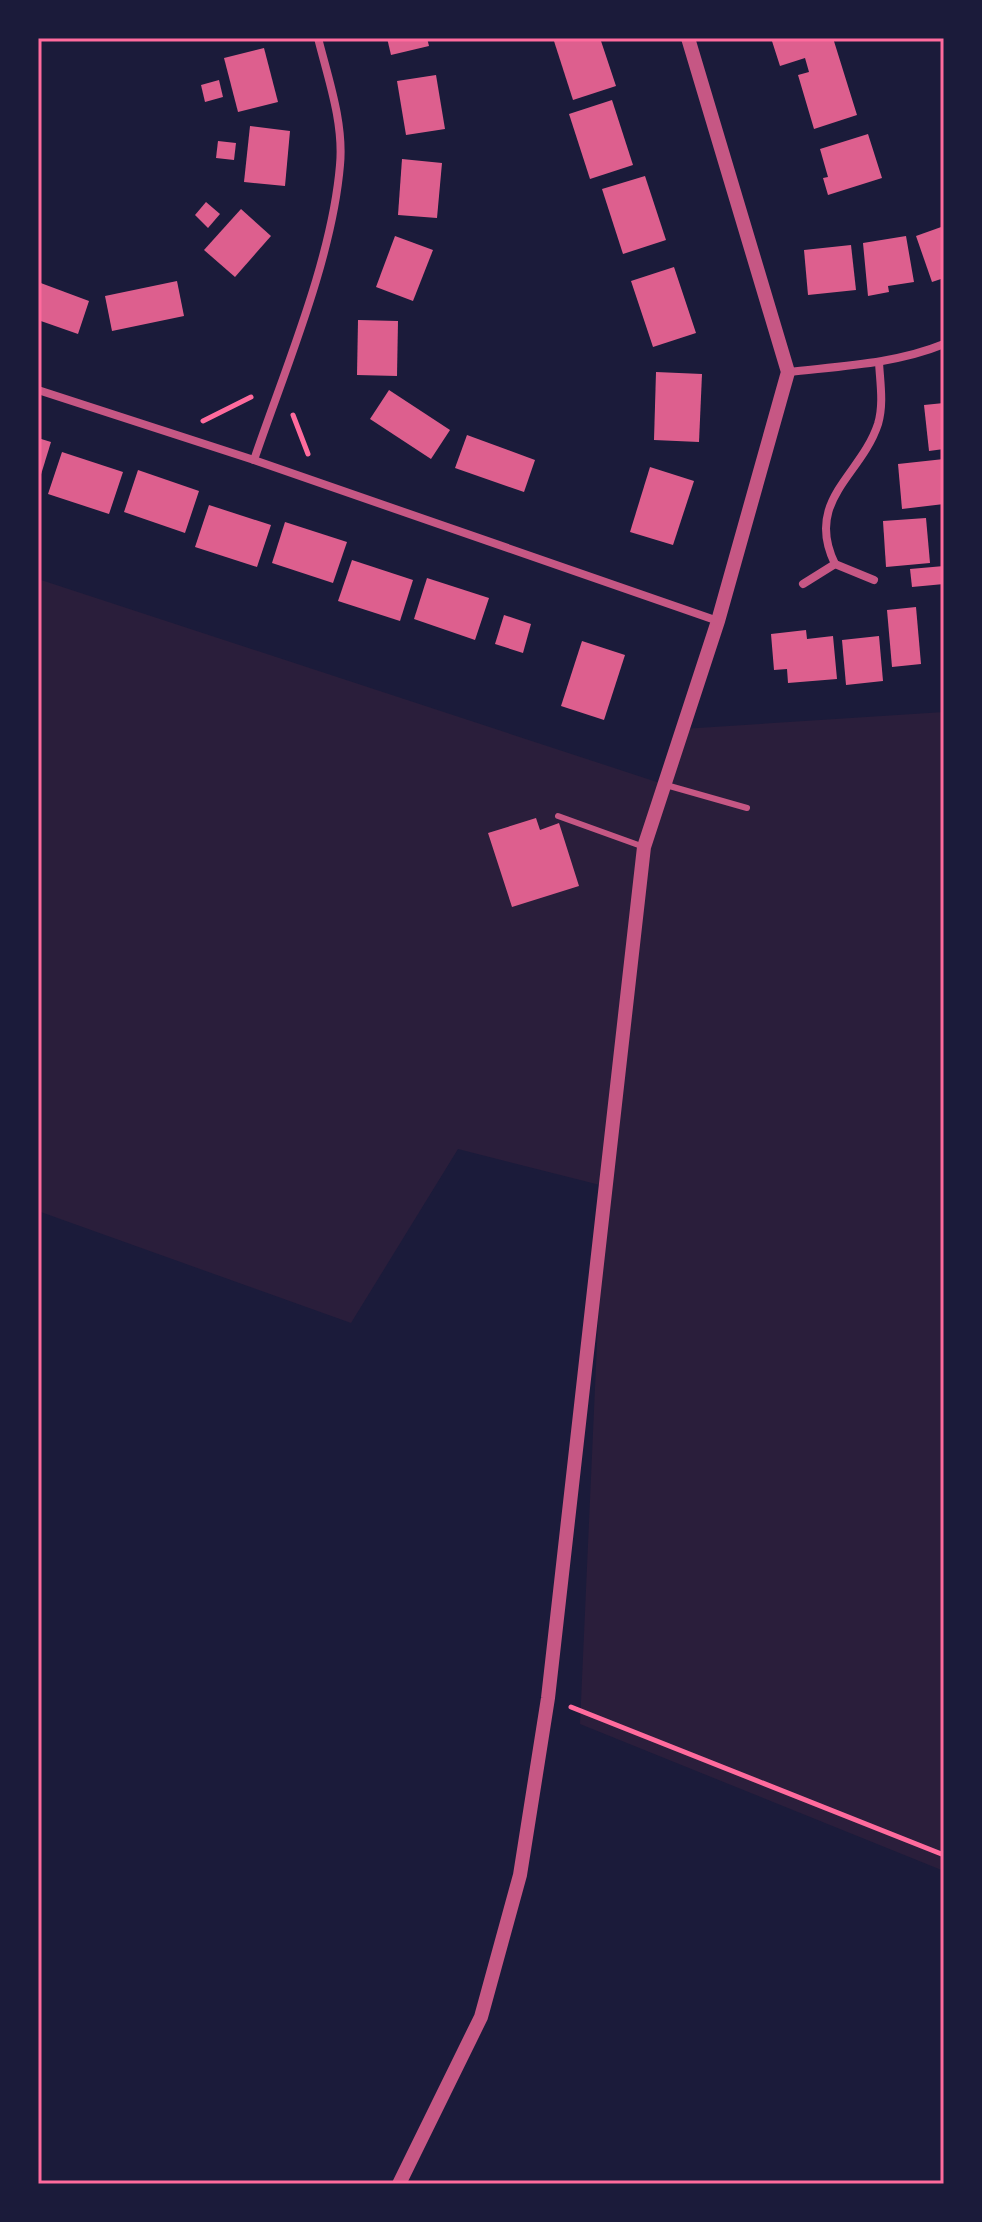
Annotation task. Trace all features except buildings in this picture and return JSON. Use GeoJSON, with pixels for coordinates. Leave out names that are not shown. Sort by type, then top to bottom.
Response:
{"type":"FeatureCollection","features":[{"type":"Feature","properties":{"kind":"street"},"geometry":{"type":"LineString","coordinates":[[254,460],[327,239],[340,163],[334,101],[318,38]]}},
{"type":"Feature","properties":{"kind":"street"},"geometry":{"type":"LineString","coordinates":[[399,2184],[481,2017],[520,1875],[548,1698],[644,847],[718,621],[788,372],[688,38]]}},
{"type":"Feature","properties":{"kind":"street"},"geometry":{"type":"LineString","coordinates":[[788,372],[879,362],[918,355],[944,344]]}},
{"type":"Feature","properties":{"kind":"street"},"geometry":{"type":"LineString","coordinates":[[874,580],[835,564],[828,549],[833,495],[869,442],[878,422],[881,399],[879,362]]}},
{"type":"Feature","properties":{"kind":"street"},"geometry":{"type":"LineString","coordinates":[[38,390],[254,460],[718,621]]}},
{"type":"Feature","properties":{"kind":"street"},"geometry":{"type":"LineString","coordinates":[[803,584],[835,564]]}},
{"type":"Feature","properties":{"kind":"lane"},"geometry":{"type":"LineString","coordinates":[[666,785],[747,808]]}},
{"type":"Feature","properties":{"kind":"lane"},"geometry":{"type":"LineString","coordinates":[[558,816],[644,847]]}},
{"type":"Feature","properties":{"kind":"path"},"geometry":{"type":"LineString","coordinates":[[548,1698],[944,1855]]}},
{"type":"Feature","properties":{"kind":"shaded area"},"geometry":{"type":"Polygon","coordinates":[[[38,579],[666,785],[682,729],[944,712],[944,1871],[580,1724],[604,1186],[458,1149],[351,1323],[38,1211],[38,579]]]}}]}
